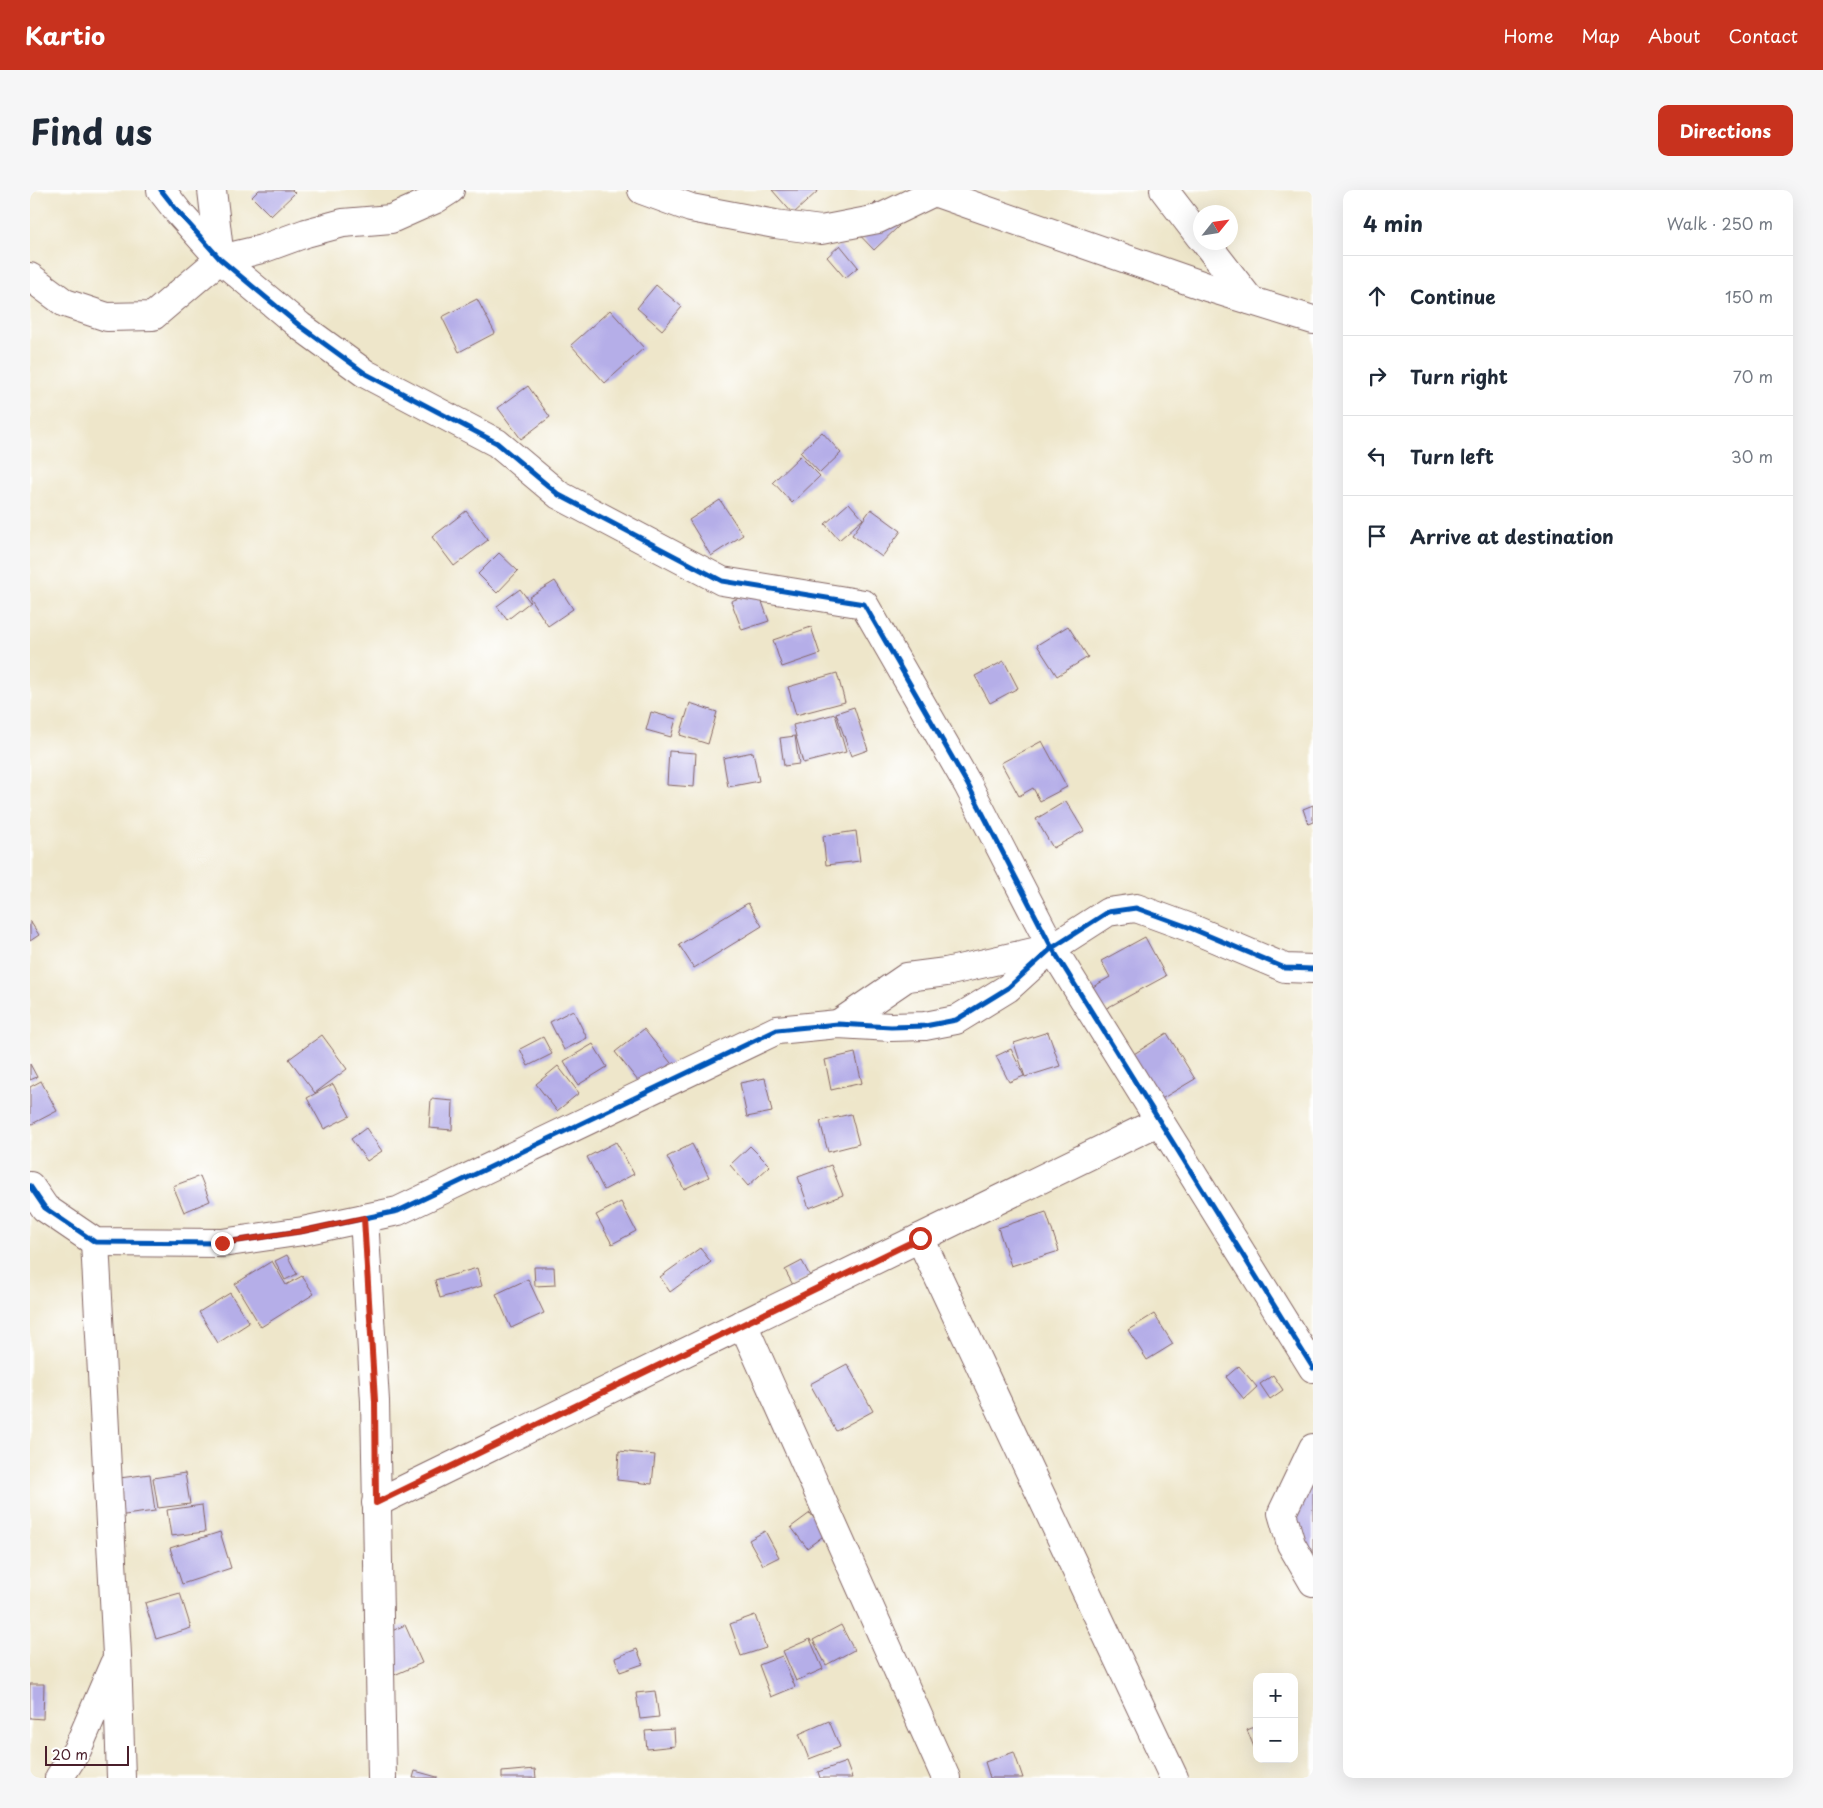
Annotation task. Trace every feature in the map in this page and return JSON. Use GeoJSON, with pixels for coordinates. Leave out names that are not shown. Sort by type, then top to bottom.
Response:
{"type":"FeatureCollection","features":[{"type":"Feature","properties":{"kind":"street"},"geometry":{"type":"LineString","coordinates":[[161,190],[220,259],[300,326],[366,374],[498,442],[559,495],[722,581],[864,604],[968,785],[1052,948],[1313,1368]]}},
{"type":"Feature","properties":{"kind":"street"},"geometry":{"type":"LineString","coordinates":[[212,190],[220,259]]}},
{"type":"Feature","properties":{"kind":"street"},"geometry":{"type":"LineString","coordinates":[[30,277],[65,303],[107,317],[153,316],[220,259],[262,249],[306,233],[343,223],[391,219],[436,199],[450,190]]}},
{"type":"Feature","properties":{"kind":"street"},"geometry":{"type":"LineString","coordinates":[[642,190],[691,208],[775,224],[821,230],[878,219],[933,191],[1210,288],[1313,320]]}},
{"type":"Feature","properties":{"kind":"street"},"geometry":{"type":"LineString","coordinates":[[1164,190],[1193,227]]}},
{"type":"Feature","properties":{"kind":"street"},"geometry":{"type":"LineString","coordinates":[[1211,250],[1250,300]]}},
{"type":"Feature","properties":{"kind":"street"},"geometry":{"type":"LineString","coordinates":[[30,1186],[45,1208],[95,1242],[222,1243],[303,1231],[398,1211],[777,1030],[838,1024],[891,1027],[925,1026],[956,1020],[1008,988],[1052,948],[1108,912],[1136,908],[1188,926],[1285,968],[1313,969]]}},
{"type":"Feature","properties":{"kind":"street"},"geometry":{"type":"LineString","coordinates":[[838,1024],[907,977],[946,972],[1052,948]]}},
{"type":"Feature","properties":{"kind":"street"},"geometry":{"type":"LineString","coordinates":[[376,1503],[1160,1121]]}},
{"type":"Feature","properties":{"kind":"street"},"geometry":{"type":"LineString","coordinates":[[364,1218],[375,1401],[382,1778]]}},
{"type":"Feature","properties":{"kind":"street"},"geometry":{"type":"LineString","coordinates":[[920,1238],[1174,1778]]}},
{"type":"Feature","properties":{"kind":"street"},"geometry":{"type":"LineString","coordinates":[[95,1242],[118,1655],[121,1778]]}},
{"type":"Feature","properties":{"kind":"street"},"geometry":{"type":"LineString","coordinates":[[743,1324],[946,1778]]}},
{"type":"Feature","properties":{"kind":"street"},"geometry":{"type":"LineString","coordinates":[[1313,1448],[1282,1512],[1291,1544],[1313,1582]]}},
{"type":"Feature","properties":{"kind":"street"},"geometry":{"type":"LineString","coordinates":[[59,1778],[77,1750],[118,1655]]}},
{"type":"Feature","properties":{"kind":"building"},"geometry":{"type":"Polygon","coordinates":[[[259,190],[292,190],[295,193],[271,216],[252,197],[259,190]]]}},
{"type":"Feature","properties":{"kind":"building"},"geometry":{"type":"Polygon","coordinates":[[[772,190],[819,190],[793,214],[772,190]]]}},
{"type":"Feature","properties":{"kind":"building"},"geometry":{"type":"Polygon","coordinates":[[[876,202],[899,226],[874,250],[851,226],[876,202]]]}},
{"type":"Feature","properties":{"kind":"building"},"geometry":{"type":"Polygon","coordinates":[[[840,245],[858,267],[845,278],[827,257],[840,245]]]}},
{"type":"Feature","properties":{"kind":"building"},"geometry":{"type":"Polygon","coordinates":[[[656,285],[682,307],[662,330],[637,308],[656,285]]]}},
{"type":"Feature","properties":{"kind":"building"},"geometry":{"type":"Polygon","coordinates":[[[477,299],[495,333],[459,352],[442,317],[477,299]]]}},
{"type":"Feature","properties":{"kind":"building"},"geometry":{"type":"Polygon","coordinates":[[[610,310],[644,348],[605,383],[571,345],[610,310]]]}},
{"type":"Feature","properties":{"kind":"building"},"geometry":{"type":"Polygon","coordinates":[[[528,386],[550,417],[521,439],[498,408],[528,386]]]}},
{"type":"Feature","properties":{"kind":"building"},"geometry":{"type":"Polygon","coordinates":[[[822,432],[841,453],[820,473],[800,452],[822,432]]]}},
{"type":"Feature","properties":{"kind":"building"},"geometry":{"type":"Polygon","coordinates":[[[800,456],[820,476],[792,503],[773,482],[800,456]]]}},
{"type":"Feature","properties":{"kind":"building"},"geometry":{"type":"Polygon","coordinates":[[[720,500],[743,535],[711,556],[689,520],[720,500]]]}},
{"type":"Feature","properties":{"kind":"building"},"geometry":{"type":"Polygon","coordinates":[[[849,503],[863,519],[839,540],[825,524],[849,503]]]}},
{"type":"Feature","properties":{"kind":"building"},"geometry":{"type":"Polygon","coordinates":[[[871,509],[901,531],[882,557],[852,535],[871,509]]]}},
{"type":"Feature","properties":{"kind":"building"},"geometry":{"type":"Polygon","coordinates":[[[466,511],[488,540],[454,566],[432,537],[466,511]]]}},
{"type":"Feature","properties":{"kind":"building"},"geometry":{"type":"Polygon","coordinates":[[[499,553],[518,571],[497,593],[478,574],[499,553]]]}},
{"type":"Feature","properties":{"kind":"building"},"geometry":{"type":"Polygon","coordinates":[[[555,581],[573,609],[548,626],[529,597],[555,581]]]}},
{"type":"Feature","properties":{"kind":"building"},"geometry":{"type":"Polygon","coordinates":[[[520,589],[530,602],[507,620],[497,606],[520,589]]]}},
{"type":"Feature","properties":{"kind":"building"},"geometry":{"type":"Polygon","coordinates":[[[758,591],[769,621],[742,630],[731,601],[758,591]]]}},
{"type":"Feature","properties":{"kind":"building"},"geometry":{"type":"Polygon","coordinates":[[[1068,626],[1088,657],[1057,676],[1037,645],[1068,626]]]}},
{"type":"Feature","properties":{"kind":"building"},"geometry":{"type":"Polygon","coordinates":[[[811,627],[820,654],[782,667],[773,640],[811,627]]]}},
{"type":"Feature","properties":{"kind":"building"},"geometry":{"type":"Polygon","coordinates":[[[1004,661],[1018,688],[990,703],[975,676],[1004,661]]]}},
{"type":"Feature","properties":{"kind":"building"},"geometry":{"type":"Polygon","coordinates":[[[837,673],[845,702],[796,715],[788,687],[837,673]]]}},
{"type":"Feature","properties":{"kind":"building"},"geometry":{"type":"Polygon","coordinates":[[[690,703],[717,712],[708,744],[680,735],[690,703]]]}},
{"type":"Feature","properties":{"kind":"building"},"geometry":{"type":"Polygon","coordinates":[[[854,707],[868,750],[851,756],[836,713],[854,707]]]}},
{"type":"Feature","properties":{"kind":"building"},"geometry":{"type":"Polygon","coordinates":[[[651,712],[676,719],[671,737],[646,730],[651,712]]]}},
{"type":"Feature","properties":{"kind":"building"},"geometry":{"type":"Polygon","coordinates":[[[835,714],[846,752],[803,763],[793,725],[835,714]]]}},
{"type":"Feature","properties":{"kind":"building"},"geometry":{"type":"Polygon","coordinates":[[[795,736],[799,764],[784,766],[780,738],[795,736]]]}},
{"type":"Feature","properties":{"kind":"building"},"geometry":{"type":"Polygon","coordinates":[[[1042,741],[1067,787],[1040,801],[1033,788],[1019,796],[1001,763],[1042,741]]]}},
{"type":"Feature","properties":{"kind":"building"},"geometry":{"type":"Polygon","coordinates":[[[669,751],[696,753],[694,787],[667,785],[669,751]]]}},
{"type":"Feature","properties":{"kind":"building"},"geometry":{"type":"Polygon","coordinates":[[[753,752],[759,781],[728,787],[723,758],[753,752]]]}},
{"type":"Feature","properties":{"kind":"building"},"geometry":{"type":"Polygon","coordinates":[[[1066,801],[1084,831],[1053,848],[1036,819],[1066,801]]]}},
{"type":"Feature","properties":{"kind":"building"},"geometry":{"type":"Polygon","coordinates":[[[1313,805],[1313,822],[1308,824],[1303,809],[1313,805]]]}},
{"type":"Feature","properties":{"kind":"building"},"geometry":{"type":"Polygon","coordinates":[[[856,831],[860,861],[826,865],[823,836],[856,831]]]}},
{"type":"Feature","properties":{"kind":"building"},"geometry":{"type":"Polygon","coordinates":[[[748,903],[762,926],[694,968],[679,945],[748,903]]]}},
{"type":"Feature","properties":{"kind":"building"},"geometry":{"type":"Polygon","coordinates":[[[30,921],[39,935],[30,941],[30,921]]]}},
{"type":"Feature","properties":{"kind":"building"},"geometry":{"type":"Polygon","coordinates":[[[1145,937],[1166,976],[1103,1010],[1091,988],[1110,977],[1101,961],[1145,937]]]}},
{"type":"Feature","properties":{"kind":"building"},"geometry":{"type":"Polygon","coordinates":[[[573,1010],[587,1038],[564,1050],[550,1022],[573,1010]]]}},
{"type":"Feature","properties":{"kind":"building"},"geometry":{"type":"Polygon","coordinates":[[[644,1029],[671,1063],[642,1086],[615,1052],[644,1029]]]}},
{"type":"Feature","properties":{"kind":"building"},"geometry":{"type":"Polygon","coordinates":[[[1048,1032],[1060,1066],[1025,1077],[1014,1043],[1048,1032]]]}},
{"type":"Feature","properties":{"kind":"building"},"geometry":{"type":"Polygon","coordinates":[[[1167,1033],[1195,1079],[1153,1104],[1126,1059],[1167,1033]]]}},
{"type":"Feature","properties":{"kind":"building"},"geometry":{"type":"Polygon","coordinates":[[[322,1035],[347,1069],[315,1093],[289,1059],[322,1035]]]}},
{"type":"Feature","properties":{"kind":"building"},"geometry":{"type":"Polygon","coordinates":[[[543,1037],[552,1054],[528,1066],[520,1049],[543,1037]]]}},
{"type":"Feature","properties":{"kind":"building"},"geometry":{"type":"Polygon","coordinates":[[[593,1044],[607,1067],[578,1085],[564,1061],[593,1044]]]}},
{"type":"Feature","properties":{"kind":"building"},"geometry":{"type":"Polygon","coordinates":[[[1011,1049],[1024,1076],[1009,1082],[996,1056],[1011,1049]]]}},
{"type":"Feature","properties":{"kind":"building"},"geometry":{"type":"Polygon","coordinates":[[[855,1053],[862,1083],[831,1090],[825,1060],[855,1053]]]}},
{"type":"Feature","properties":{"kind":"building"},"geometry":{"type":"Polygon","coordinates":[[[30,1064],[37,1077],[30,1080],[30,1064]]]}},
{"type":"Feature","properties":{"kind":"building"},"geometry":{"type":"Polygon","coordinates":[[[558,1066],[579,1093],[557,1111],[536,1084],[558,1066]]]}},
{"type":"Feature","properties":{"kind":"building"},"geometry":{"type":"Polygon","coordinates":[[[765,1078],[772,1112],[747,1117],[740,1083],[765,1078]]]}},
{"type":"Feature","properties":{"kind":"building"},"geometry":{"type":"Polygon","coordinates":[[[41,1081],[57,1111],[30,1125],[30,1087],[41,1081]]]}},
{"type":"Feature","properties":{"kind":"building"},"geometry":{"type":"Polygon","coordinates":[[[333,1084],[350,1116],[324,1129],[307,1098],[333,1084]]]}},
{"type":"Feature","properties":{"kind":"building"},"geometry":{"type":"Polygon","coordinates":[[[431,1099],[453,1101],[452,1130],[429,1128],[431,1099]]]}},
{"type":"Feature","properties":{"kind":"building"},"geometry":{"type":"Polygon","coordinates":[[[851,1114],[859,1144],[828,1152],[820,1121],[851,1114]]]}},
{"type":"Feature","properties":{"kind":"building"},"geometry":{"type":"Polygon","coordinates":[[[366,1128],[382,1151],[367,1161],[351,1139],[366,1128]]]}},
{"type":"Feature","properties":{"kind":"building"},"geometry":{"type":"Polygon","coordinates":[[[616,1142],[634,1174],[604,1190],[587,1157],[616,1142]]]}},
{"type":"Feature","properties":{"kind":"building"},"geometry":{"type":"Polygon","coordinates":[[[692,1144],[709,1177],[684,1189],[667,1157],[692,1144]]]}},
{"type":"Feature","properties":{"kind":"building"},"geometry":{"type":"Polygon","coordinates":[[[750,1146],[770,1166],[748,1186],[730,1165],[750,1146]]]}},
{"type":"Feature","properties":{"kind":"building"},"geometry":{"type":"Polygon","coordinates":[[[831,1165],[843,1195],[809,1208],[798,1177],[831,1165]]]}},
{"type":"Feature","properties":{"kind":"building"},"geometry":{"type":"Polygon","coordinates":[[[200,1176],[210,1201],[184,1212],[173,1186],[200,1176]]]}},
{"type":"Feature","properties":{"kind":"building"},"geometry":{"type":"Polygon","coordinates":[[[621,1202],[636,1231],[612,1244],[596,1215],[621,1202]]]}},
{"type":"Feature","properties":{"kind":"building"},"geometry":{"type":"Polygon","coordinates":[[[1046,1212],[1059,1251],[1011,1266],[998,1228],[1046,1212]]]}},
{"type":"Feature","properties":{"kind":"building"},"geometry":{"type":"Polygon","coordinates":[[[700,1248],[711,1262],[670,1292],[660,1277],[700,1248]]]}},
{"type":"Feature","properties":{"kind":"building"},"geometry":{"type":"Polygon","coordinates":[[[287,1255],[297,1274],[285,1280],[275,1261],[287,1255]]]}},
{"type":"Feature","properties":{"kind":"building"},"geometry":{"type":"Polygon","coordinates":[[[272,1261],[286,1285],[302,1276],[314,1294],[261,1327],[235,1284],[272,1261]]]}},
{"type":"Feature","properties":{"kind":"building"},"geometry":{"type":"Polygon","coordinates":[[[802,1261],[810,1276],[793,1285],[785,1270],[802,1261]]]}},
{"type":"Feature","properties":{"kind":"building"},"geometry":{"type":"Polygon","coordinates":[[[534,1267],[554,1267],[555,1285],[535,1286],[534,1267]]]}},
{"type":"Feature","properties":{"kind":"building"},"geometry":{"type":"Polygon","coordinates":[[[477,1268],[482,1286],[440,1298],[435,1280],[477,1268]]]}},
{"type":"Feature","properties":{"kind":"building"},"geometry":{"type":"Polygon","coordinates":[[[528,1279],[544,1313],[511,1328],[496,1294],[528,1279]]]}},
{"type":"Feature","properties":{"kind":"building"},"geometry":{"type":"Polygon","coordinates":[[[230,1293],[249,1323],[218,1343],[199,1312],[230,1293]]]}},
{"type":"Feature","properties":{"kind":"building"},"geometry":{"type":"Polygon","coordinates":[[[1154,1314],[1173,1344],[1147,1360],[1128,1330],[1154,1314]]]}},
{"type":"Feature","properties":{"kind":"building"},"geometry":{"type":"Polygon","coordinates":[[[847,1364],[873,1411],[836,1431],[810,1384],[847,1364]]]}},
{"type":"Feature","properties":{"kind":"building"},"geometry":{"type":"Polygon","coordinates":[[[1239,1366],[1257,1387],[1244,1399],[1226,1377],[1239,1366]]]}},
{"type":"Feature","properties":{"kind":"building"},"geometry":{"type":"Polygon","coordinates":[[[1273,1375],[1283,1390],[1270,1399],[1260,1384],[1273,1375]]]}},
{"type":"Feature","properties":{"kind":"building"},"geometry":{"type":"Polygon","coordinates":[[[619,1451],[655,1455],[652,1484],[617,1480],[619,1451]]]}},
{"type":"Feature","properties":{"kind":"building"},"geometry":{"type":"Polygon","coordinates":[[[185,1473],[190,1504],[158,1508],[153,1478],[185,1473]]]}},
{"type":"Feature","properties":{"kind":"building"},"geometry":{"type":"Polygon","coordinates":[[[150,1474],[155,1511],[117,1516],[112,1479],[150,1474]]]}},
{"type":"Feature","properties":{"kind":"building"},"geometry":{"type":"Polygon","coordinates":[[[1313,1479],[1313,1553],[1278,1503],[1313,1479]]]}},
{"type":"Feature","properties":{"kind":"building"},"geometry":{"type":"Polygon","coordinates":[[[202,1505],[205,1532],[171,1536],[167,1510],[202,1505]]]}},
{"type":"Feature","properties":{"kind":"building"},"geometry":{"type":"Polygon","coordinates":[[[810,1513],[826,1534],[807,1548],[791,1527],[810,1513]]]}},
{"type":"Feature","properties":{"kind":"building"},"geometry":{"type":"Polygon","coordinates":[[[765,1531],[779,1557],[763,1565],[749,1540],[765,1531]]]}},
{"type":"Feature","properties":{"kind":"building"},"geometry":{"type":"Polygon","coordinates":[[[220,1532],[231,1568],[182,1584],[170,1548],[220,1532]]]}},
{"type":"Feature","properties":{"kind":"building"},"geometry":{"type":"Polygon","coordinates":[[[180,1593],[191,1628],[156,1639],[145,1603],[180,1593]]]}},
{"type":"Feature","properties":{"kind":"building"},"geometry":{"type":"Polygon","coordinates":[[[755,1615],[766,1648],[741,1656],[730,1624],[755,1615]]]}},
{"type":"Feature","properties":{"kind":"building"},"geometry":{"type":"Polygon","coordinates":[[[405,1625],[422,1663],[385,1679],[368,1642],[405,1625]]]}},
{"type":"Feature","properties":{"kind":"building"},"geometry":{"type":"Polygon","coordinates":[[[841,1625],[854,1650],[826,1665],[813,1640],[841,1625]]]}},
{"type":"Feature","properties":{"kind":"building"},"geometry":{"type":"Polygon","coordinates":[[[810,1639],[823,1669],[796,1681],[783,1651],[810,1639]]]}},
{"type":"Feature","properties":{"kind":"building"},"geometry":{"type":"Polygon","coordinates":[[[637,1649],[643,1664],[620,1672],[615,1658],[637,1649]]]}},
{"type":"Feature","properties":{"kind":"building"},"geometry":{"type":"Polygon","coordinates":[[[782,1656],[795,1687],[771,1697],[759,1665],[782,1656]]]}},
{"type":"Feature","properties":{"kind":"building"},"geometry":{"type":"Polygon","coordinates":[[[30,1684],[44,1684],[43,1719],[30,1718],[30,1684]]]}},
{"type":"Feature","properties":{"kind":"building"},"geometry":{"type":"Polygon","coordinates":[[[655,1691],[659,1717],[640,1719],[636,1693],[655,1691]]]}},
{"type":"Feature","properties":{"kind":"building"},"geometry":{"type":"Polygon","coordinates":[[[829,1721],[840,1747],[809,1759],[799,1734],[829,1721]]]}},
{"type":"Feature","properties":{"kind":"building"},"geometry":{"type":"Polygon","coordinates":[[[1253,1728],[1253,1745],[1247,1730],[1253,1728]]]}},
{"type":"Feature","properties":{"kind":"building"},"geometry":{"type":"Polygon","coordinates":[[[674,1729],[675,1746],[647,1749],[645,1731],[674,1729]]]}},
{"type":"Feature","properties":{"kind":"building"},"geometry":{"type":"Polygon","coordinates":[[[1014,1752],[1023,1778],[990,1778],[985,1762],[1014,1752]]]}},
{"type":"Feature","properties":{"kind":"building"},"geometry":{"type":"Polygon","coordinates":[[[846,1762],[852,1778],[820,1778],[818,1772],[846,1762]]]}},
{"type":"Feature","properties":{"kind":"building"},"geometry":{"type":"Polygon","coordinates":[[[535,1769],[536,1778],[502,1778],[502,1772],[535,1769]]]}},
{"type":"Feature","properties":{"kind":"building"},"geometry":{"type":"Polygon","coordinates":[[[415,1771],[437,1777],[437,1778],[413,1778],[415,1771]]]}},
{"type":"Feature","properties":{"kind":"cycle path"},"geometry":{"type":"LineString","coordinates":[[161,190],[220,259],[300,326],[366,374],[497,443],[559,495],[722,581],[864,604],[968,785],[1052,948],[1313,1368]]}},
{"type":"Feature","properties":{"kind":"cycle path"},"geometry":{"type":"LineString","coordinates":[[30,1186],[45,1208],[95,1242],[222,1243],[303,1231],[398,1211],[777,1030],[838,1024],[891,1027],[925,1026],[956,1020],[1008,988],[1052,948],[1108,912],[1136,908],[1188,927],[1285,968],[1313,969]]}},
{"type":"Feature","properties":{"kind":"route"},"geometry":{"type":"LineString","coordinates":[[222,1243],[303,1231],[364,1218],[375,1401],[376,1503],[920,1238]]}}]}
